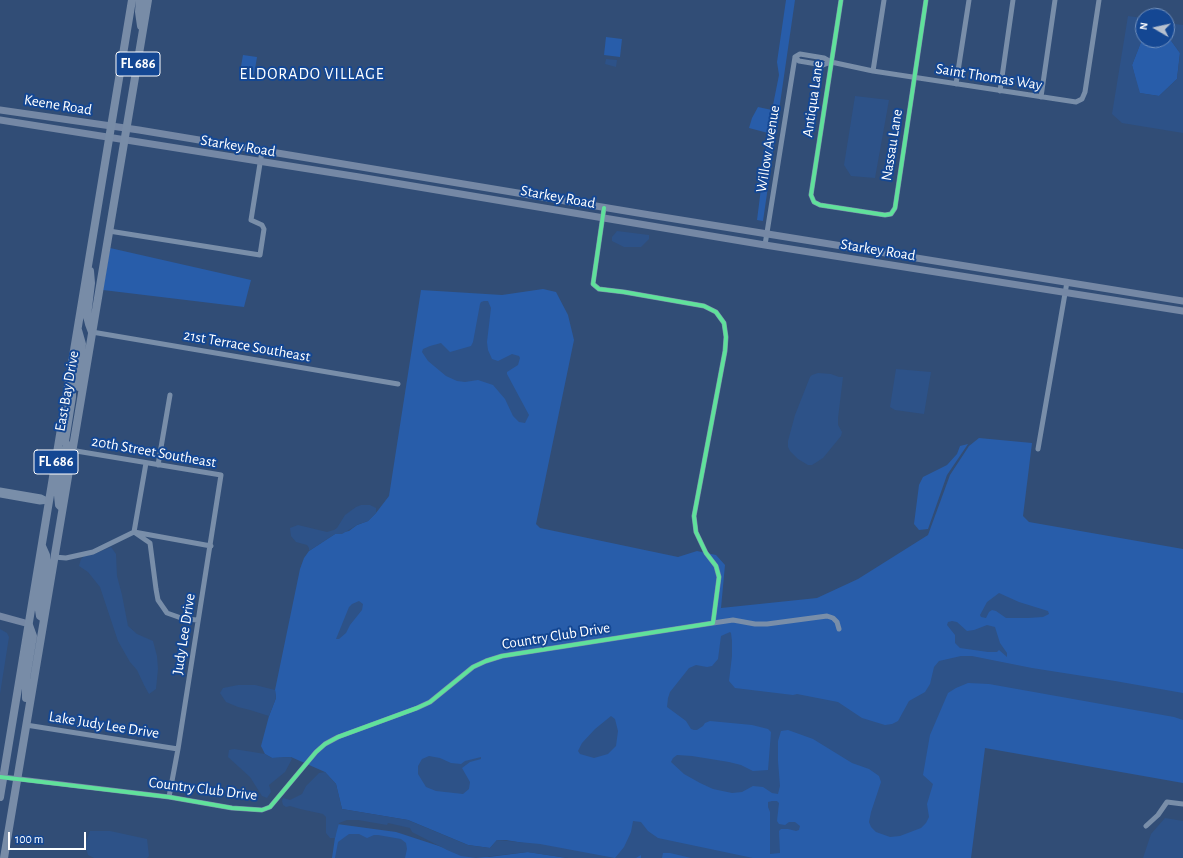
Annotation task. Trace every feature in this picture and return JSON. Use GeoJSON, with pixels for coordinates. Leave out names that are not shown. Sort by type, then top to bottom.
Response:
{"type":"FeatureCollection","features":[{"type":"Feature","properties":{"kind":"main road","name":"East Bay Drive"},"geometry":{"type":"LineString","coordinates":[[0,797],[2,777],[29,624],[132,0]]}},
{"type":"Feature","properties":{"kind":"main road"},"geometry":{"type":"LineString","coordinates":[[140,0],[139,12],[142,32]]}},
{"type":"Feature","properties":{"kind":"main road","name":"East Bay Drive"},"geometry":{"type":"LineString","coordinates":[[4,858],[80,396],[148,0]]}},
{"type":"Feature","properties":{"kind":"main road","name":"Keene Road"},"geometry":{"type":"LineString","coordinates":[[0,110],[112,127]]}},
{"type":"Feature","properties":{"kind":"main road","name":"Starkey Road"},"geometry":{"type":"LineString","coordinates":[[0,120],[359,177],[765,245],[1183,311]]}},
{"type":"Feature","properties":{"kind":"main road","name":"Starkey Road"},"geometry":{"type":"LineString","coordinates":[[112,127],[1183,301]]}},
{"type":"Feature","properties":{"kind":"main road"},"geometry":{"type":"LineString","coordinates":[[89,260],[92,283],[87,316],[92,332]]}},
{"type":"Feature","properties":{"kind":"main road"},"geometry":{"type":"LineString","coordinates":[[78,328],[82,344],[78,373],[80,396]]}},
{"type":"Feature","properties":{"kind":"main road"},"geometry":{"type":"LineString","coordinates":[[69,381],[72,386],[72,397],[65,443],[71,450]]}},
{"type":"Feature","properties":{"kind":"main road"},"geometry":{"type":"LineString","coordinates":[[58,448],[64,458],[58,495],[59,505],[62,508]]}},
{"type":"Feature","properties":{"kind":"main road"},"geometry":{"type":"LineString","coordinates":[[42,545],[46,555],[46,562],[39,610],[40,616],[43,618]]}},
{"type":"Feature","properties":{"kind":"main road"},"geometry":{"type":"LineString","coordinates":[[0,616],[29,624],[33,636],[26,684],[26,700],[28,708]]}},
{"type":"Feature","properties":{"kind":"main road"},"geometry":{"type":"LineString","coordinates":[[17,693],[21,705],[10,765],[11,770],[17,779]]}},
{"type":"Feature","properties":{"kind":"street","name":"Antiqua Lane"},"geometry":{"type":"LineString","coordinates":[[814,202],[811,195],[841,0]]}},
{"type":"Feature","properties":{"kind":"street"},"geometry":{"type":"LineString","coordinates":[[873,71],[884,0]]}},
{"type":"Feature","properties":{"kind":"street","name":"Nassau Lane"},"geometry":{"type":"LineString","coordinates":[[814,202],[820,205],[885,215],[891,214],[894,208],[926,0]]}},
{"type":"Feature","properties":{"kind":"street"},"geometry":{"type":"LineString","coordinates":[[956,84],[969,0]]}},
{"type":"Feature","properties":{"kind":"street"},"geometry":{"type":"LineString","coordinates":[[1000,90],[1013,0]]}},
{"type":"Feature","properties":{"kind":"street"},"geometry":{"type":"LineString","coordinates":[[1040,97],[1055,0]]}},
{"type":"Feature","properties":{"kind":"street","name":"Saint Thomas Way"},"geometry":{"type":"LineString","coordinates":[[795,57],[799,61],[823,65],[831,62],[873,71],[1076,102],[1082,100],[1085,92],[1099,0]]}},
{"type":"Feature","properties":{"kind":"street","name":"Willow Avenue"},"geometry":{"type":"LineString","coordinates":[[765,245],[795,57]]}},
{"type":"Feature","properties":{"kind":"street"},"geometry":{"type":"LineString","coordinates":[[109,232],[260,256],[264,229],[262,225],[251,220],[262,151]]}},
{"type":"Feature","properties":{"kind":"street"},"geometry":{"type":"LineString","coordinates":[[604,208],[593,284],[599,289],[704,306],[716,312],[724,323],[726,337],[725,352],[694,516],[696,532],[706,553],[716,566],[719,577],[713,623]]}},
{"type":"Feature","properties":{"kind":"street"},"geometry":{"type":"LineString","coordinates":[[1038,449],[1067,282]]}},
{"type":"Feature","properties":{"kind":"street","name":"21st Terrace Southeast"},"geometry":{"type":"LineString","coordinates":[[92,332],[398,384]]}},
{"type":"Feature","properties":{"kind":"street"},"geometry":{"type":"LineString","coordinates":[[158,465],[170,395]]}},
{"type":"Feature","properties":{"kind":"street","name":"20th Street Southeast"},"geometry":{"type":"LineString","coordinates":[[58,448],[221,475]]}},
{"type":"Feature","properties":{"kind":"street"},"geometry":{"type":"LineString","coordinates":[[134,532],[146,463]]}},
{"type":"Feature","properties":{"kind":"street","name":"Judy Lee Drive"},"geometry":{"type":"LineString","coordinates":[[170,797],[211,546],[221,475]]}},
{"type":"Feature","properties":{"kind":"street"},"geometry":{"type":"LineString","coordinates":[[0,490],[41,497],[49,501]]}},
{"type":"Feature","properties":{"kind":"street"},"geometry":{"type":"LineString","coordinates":[[0,495],[40,502],[49,501]]}},
{"type":"Feature","properties":{"kind":"street"},"geometry":{"type":"LineString","coordinates":[[134,532],[150,543],[158,600],[167,613],[184,619],[198,620]]}},
{"type":"Feature","properties":{"kind":"street"},"geometry":{"type":"LineString","coordinates":[[54,556],[66,558],[93,552],[134,532],[211,546]]}},
{"type":"Feature","properties":{"kind":"street","name":"Country Club Drive"},"geometry":{"type":"LineString","coordinates":[[2,777],[170,797],[232,808],[262,810],[270,807],[316,752],[325,744],[338,737],[418,708],[430,702],[473,667],[486,661],[502,656],[733,620],[755,624],[767,624],[827,616],[833,618],[837,622],[839,629]]}},
{"type":"Feature","properties":{"kind":"street","name":"Lake Judy Lee Drive"},"geometry":{"type":"LineString","coordinates":[[26,725],[178,749]]}},
{"type":"Feature","properties":{"kind":"street"},"geometry":{"type":"LineString","coordinates":[[1146,826],[1158,816],[1167,802],[1183,804]]}},
{"type":"Feature","properties":{"kind":"shaded area"},"geometry":{"type":"Polygon","coordinates":[[[786,0],[795,0],[763,221],[757,220],[768,133],[749,128],[758,107],[772,110],[779,75],[777,62],[786,0]]]}},
{"type":"Feature","properties":{"kind":"shaded area"},"geometry":{"type":"Polygon","coordinates":[[[1128,16],[1135,17],[1135,48],[1139,48],[1132,65],[1140,93],[1159,96],[1177,79],[1180,53],[1175,46],[1175,24],[1183,25],[1183,133],[1122,123],[1112,114],[1128,16]]]}},
{"type":"Feature","properties":{"kind":"shaded area"},"geometry":{"type":"Polygon","coordinates":[[[606,37],[622,39],[620,57],[604,55],[606,37]]]}},
{"type":"Feature","properties":{"kind":"shaded area"},"geometry":{"type":"Polygon","coordinates":[[[1175,46],[1180,53],[1177,79],[1159,96],[1139,93],[1132,65],[1139,48],[1175,48],[1175,46]]]}},
{"type":"Feature","properties":{"kind":"shaded area"},"geometry":{"type":"Polygon","coordinates":[[[243,55],[257,57],[254,75],[240,72],[243,55]]]}},
{"type":"Feature","properties":{"kind":"shaded area"},"geometry":{"type":"Polygon","coordinates":[[[606,59],[617,60],[616,67],[605,64],[606,59]]]}},
{"type":"Feature","properties":{"kind":"shaded area"},"geometry":{"type":"Polygon","coordinates":[[[855,96],[889,100],[875,178],[851,176],[844,165],[855,96]]]}},
{"type":"Feature","properties":{"kind":"shaded area"},"geometry":{"type":"Polygon","coordinates":[[[617,231],[649,235],[649,239],[641,247],[624,247],[612,241],[612,237],[617,231]]]}},
{"type":"Feature","properties":{"kind":"shaded area"},"geometry":{"type":"Polygon","coordinates":[[[110,248],[251,280],[244,307],[103,290],[110,248]]]}},
{"type":"Feature","properties":{"kind":"shaded area"},"geometry":{"type":"Polygon","coordinates":[[[543,289],[556,292],[568,315],[574,340],[536,524],[540,528],[678,557],[697,551],[716,555],[725,565],[721,608],[817,598],[858,579],[928,535],[950,475],[969,446],[979,438],[1032,443],[1023,516],[1029,522],[1183,549],[1183,783],[985,748],[971,858],[610,858],[506,840],[497,840],[490,848],[468,845],[408,820],[342,809],[336,784],[325,772],[291,757],[272,758],[265,754],[261,746],[269,716],[276,698],[275,690],[300,569],[304,558],[309,551],[335,534],[349,531],[357,525],[368,521],[389,496],[421,290],[502,295],[543,289]]]}},
{"type":"Feature","properties":{"kind":"shaded area"},"geometry":{"type":"Polygon","coordinates":[[[484,301],[488,301],[491,308],[487,342],[488,350],[492,359],[498,361],[512,354],[519,356],[520,358],[518,365],[507,372],[507,374],[529,415],[525,423],[519,422],[513,416],[505,399],[493,385],[478,380],[465,382],[457,381],[446,376],[428,361],[422,352],[423,349],[441,343],[450,352],[471,346],[480,304],[484,301]]]}},
{"type":"Feature","properties":{"kind":"shaded area"},"geometry":{"type":"Polygon","coordinates":[[[896,369],[931,372],[924,414],[895,410],[890,407],[896,369]]]}},
{"type":"Feature","properties":{"kind":"shaded area"},"geometry":{"type":"Polygon","coordinates":[[[818,373],[843,377],[838,418],[838,425],[842,432],[841,436],[823,458],[812,465],[808,465],[798,459],[790,451],[788,441],[795,415],[810,377],[818,373]]]}},
{"type":"Feature","properties":{"kind":"shaded area"},"geometry":{"type":"Polygon","coordinates":[[[968,444],[947,475],[928,529],[919,530],[914,524],[919,485],[923,477],[947,465],[957,454],[960,446],[968,444]]]}},
{"type":"Feature","properties":{"kind":"shaded area"},"geometry":{"type":"Polygon","coordinates":[[[361,505],[370,505],[376,508],[376,513],[368,521],[357,525],[342,534],[335,534],[309,551],[307,545],[296,542],[291,536],[290,528],[298,525],[327,532],[334,530],[337,528],[345,515],[361,505]]]}},
{"type":"Feature","properties":{"kind":"shaded area"},"geometry":{"type":"Polygon","coordinates":[[[111,547],[116,554],[117,576],[128,626],[137,634],[153,641],[157,656],[158,669],[156,689],[149,694],[137,670],[130,662],[118,641],[100,587],[88,572],[79,566],[81,559],[84,556],[94,554],[111,547]]]}},
{"type":"Feature","properties":{"kind":"shaded area"},"geometry":{"type":"Polygon","coordinates":[[[999,593],[1019,602],[1048,611],[1049,614],[1043,617],[1006,618],[992,610],[986,618],[981,617],[980,615],[987,602],[999,593]]]}},
{"type":"Feature","properties":{"kind":"shaded area"},"geometry":{"type":"Polygon","coordinates":[[[359,601],[363,604],[362,610],[350,625],[346,633],[339,639],[336,639],[349,607],[359,601]]]}},
{"type":"Feature","properties":{"kind":"shaded area"},"geometry":{"type":"Polygon","coordinates":[[[948,622],[957,622],[967,631],[987,625],[995,627],[1000,643],[1007,653],[1007,657],[999,650],[997,652],[988,652],[960,648],[955,643],[955,635],[947,625],[948,622]]]}},
{"type":"Feature","properties":{"kind":"shaded area"},"geometry":{"type":"Polygon","coordinates":[[[0,629],[7,633],[9,637],[0,694],[0,629]]]}},
{"type":"Feature","properties":{"kind":"shaded area"},"geometry":{"type":"Polygon","coordinates":[[[730,632],[732,641],[732,656],[729,681],[735,688],[793,695],[797,694],[838,702],[862,718],[885,725],[898,721],[909,701],[925,692],[930,684],[934,667],[939,661],[961,656],[972,656],[1032,668],[1183,693],[1183,720],[1174,717],[989,684],[968,683],[948,693],[930,735],[923,775],[933,784],[927,804],[929,817],[926,823],[921,828],[900,836],[890,837],[876,832],[871,827],[869,822],[881,782],[879,776],[869,769],[852,763],[813,739],[788,730],[781,731],[778,741],[780,786],[778,794],[772,793],[763,787],[753,786],[742,792],[732,793],[713,789],[684,774],[671,762],[677,755],[692,756],[729,762],[741,765],[753,771],[768,770],[771,732],[768,729],[752,725],[710,721],[705,723],[697,730],[694,730],[691,729],[686,721],[667,707],[670,692],[689,668],[696,665],[707,667],[712,666],[718,659],[721,636],[730,632]]]}},
{"type":"Feature","properties":{"kind":"shaded area"},"geometry":{"type":"Polygon","coordinates":[[[238,685],[255,685],[275,690],[276,698],[269,716],[226,702],[220,693],[223,688],[238,685]]]}},
{"type":"Feature","properties":{"kind":"shaded area"},"geometry":{"type":"Polygon","coordinates":[[[611,716],[615,719],[618,731],[616,746],[608,754],[594,758],[580,754],[578,751],[582,743],[595,729],[611,716]]]}},
{"type":"Feature","properties":{"kind":"shaded area"},"geometry":{"type":"Polygon","coordinates":[[[234,749],[265,754],[272,758],[291,757],[292,759],[285,772],[269,785],[271,792],[267,798],[262,796],[250,777],[228,757],[229,750],[234,749]]]}},
{"type":"Feature","properties":{"kind":"shaded area"},"geometry":{"type":"Polygon","coordinates":[[[429,756],[440,758],[451,763],[461,764],[465,761],[481,757],[481,759],[470,762],[462,768],[470,782],[469,789],[463,794],[436,791],[426,787],[418,774],[418,766],[422,759],[429,756]]]}},
{"type":"Feature","properties":{"kind":"shaded area"},"geometry":{"type":"Polygon","coordinates":[[[325,772],[336,784],[342,809],[408,820],[468,845],[490,848],[497,840],[540,844],[615,858],[568,858],[527,852],[476,858],[461,856],[412,832],[410,828],[388,823],[387,825],[358,820],[347,820],[339,823],[335,838],[330,838],[326,833],[326,817],[323,814],[290,806],[286,807],[283,805],[282,801],[283,798],[290,800],[302,794],[306,786],[319,773],[325,772]]]}},
{"type":"Feature","properties":{"kind":"shaded area"},"geometry":{"type":"Polygon","coordinates":[[[777,801],[779,803],[777,821],[779,824],[785,825],[789,822],[795,822],[800,826],[799,830],[796,831],[781,829],[779,831],[780,853],[770,854],[770,812],[768,802],[777,801]]]}},
{"type":"Feature","properties":{"kind":"shaded area"},"geometry":{"type":"Polygon","coordinates":[[[1165,818],[1183,821],[1183,858],[1143,858],[1151,834],[1165,818]]]}},
{"type":"Feature","properties":{"kind":"shaded area"},"geometry":{"type":"Polygon","coordinates":[[[633,821],[641,822],[648,831],[658,838],[753,858],[691,858],[670,853],[663,853],[662,858],[641,858],[641,855],[636,858],[615,858],[624,847],[631,832],[633,821]]]}},
{"type":"Feature","properties":{"kind":"shaded area"},"geometry":{"type":"Polygon","coordinates":[[[337,824],[396,832],[442,847],[489,857],[528,852],[567,858],[332,858],[337,824]]]}},
{"type":"Feature","properties":{"kind":"shaded area"},"geometry":{"type":"Polygon","coordinates":[[[90,831],[110,831],[147,839],[149,856],[147,858],[94,858],[88,855],[85,845],[90,831]]]}},
{"type":"Feature","properties":{"kind":"shaded area"},"geometry":{"type":"Polygon","coordinates":[[[349,834],[359,834],[367,838],[378,835],[401,839],[406,843],[407,849],[405,858],[335,858],[338,842],[349,834]]]}},
{"type":"Feature","properties":{"kind":"cycle path"},"geometry":{"type":"LineString","coordinates":[[841,0],[811,195],[814,202],[820,205],[885,215],[891,214],[895,208],[926,0]]}},
{"type":"Feature","properties":{"kind":"cycle path"},"geometry":{"type":"LineString","coordinates":[[0,777],[169,797],[232,808],[262,810],[270,807],[316,752],[325,744],[338,737],[430,702],[473,667],[486,661],[502,656],[713,623],[719,577],[716,566],[706,553],[696,532],[694,516],[725,351],[726,337],[724,323],[716,312],[704,306],[599,289],[593,284],[604,208]]}},
{"type":"Feature","properties":{"kind":"district","name":"ELDORADO VILLAGE"},"geometry":{"type":"Point","coordinates":[312,74]}}]}
